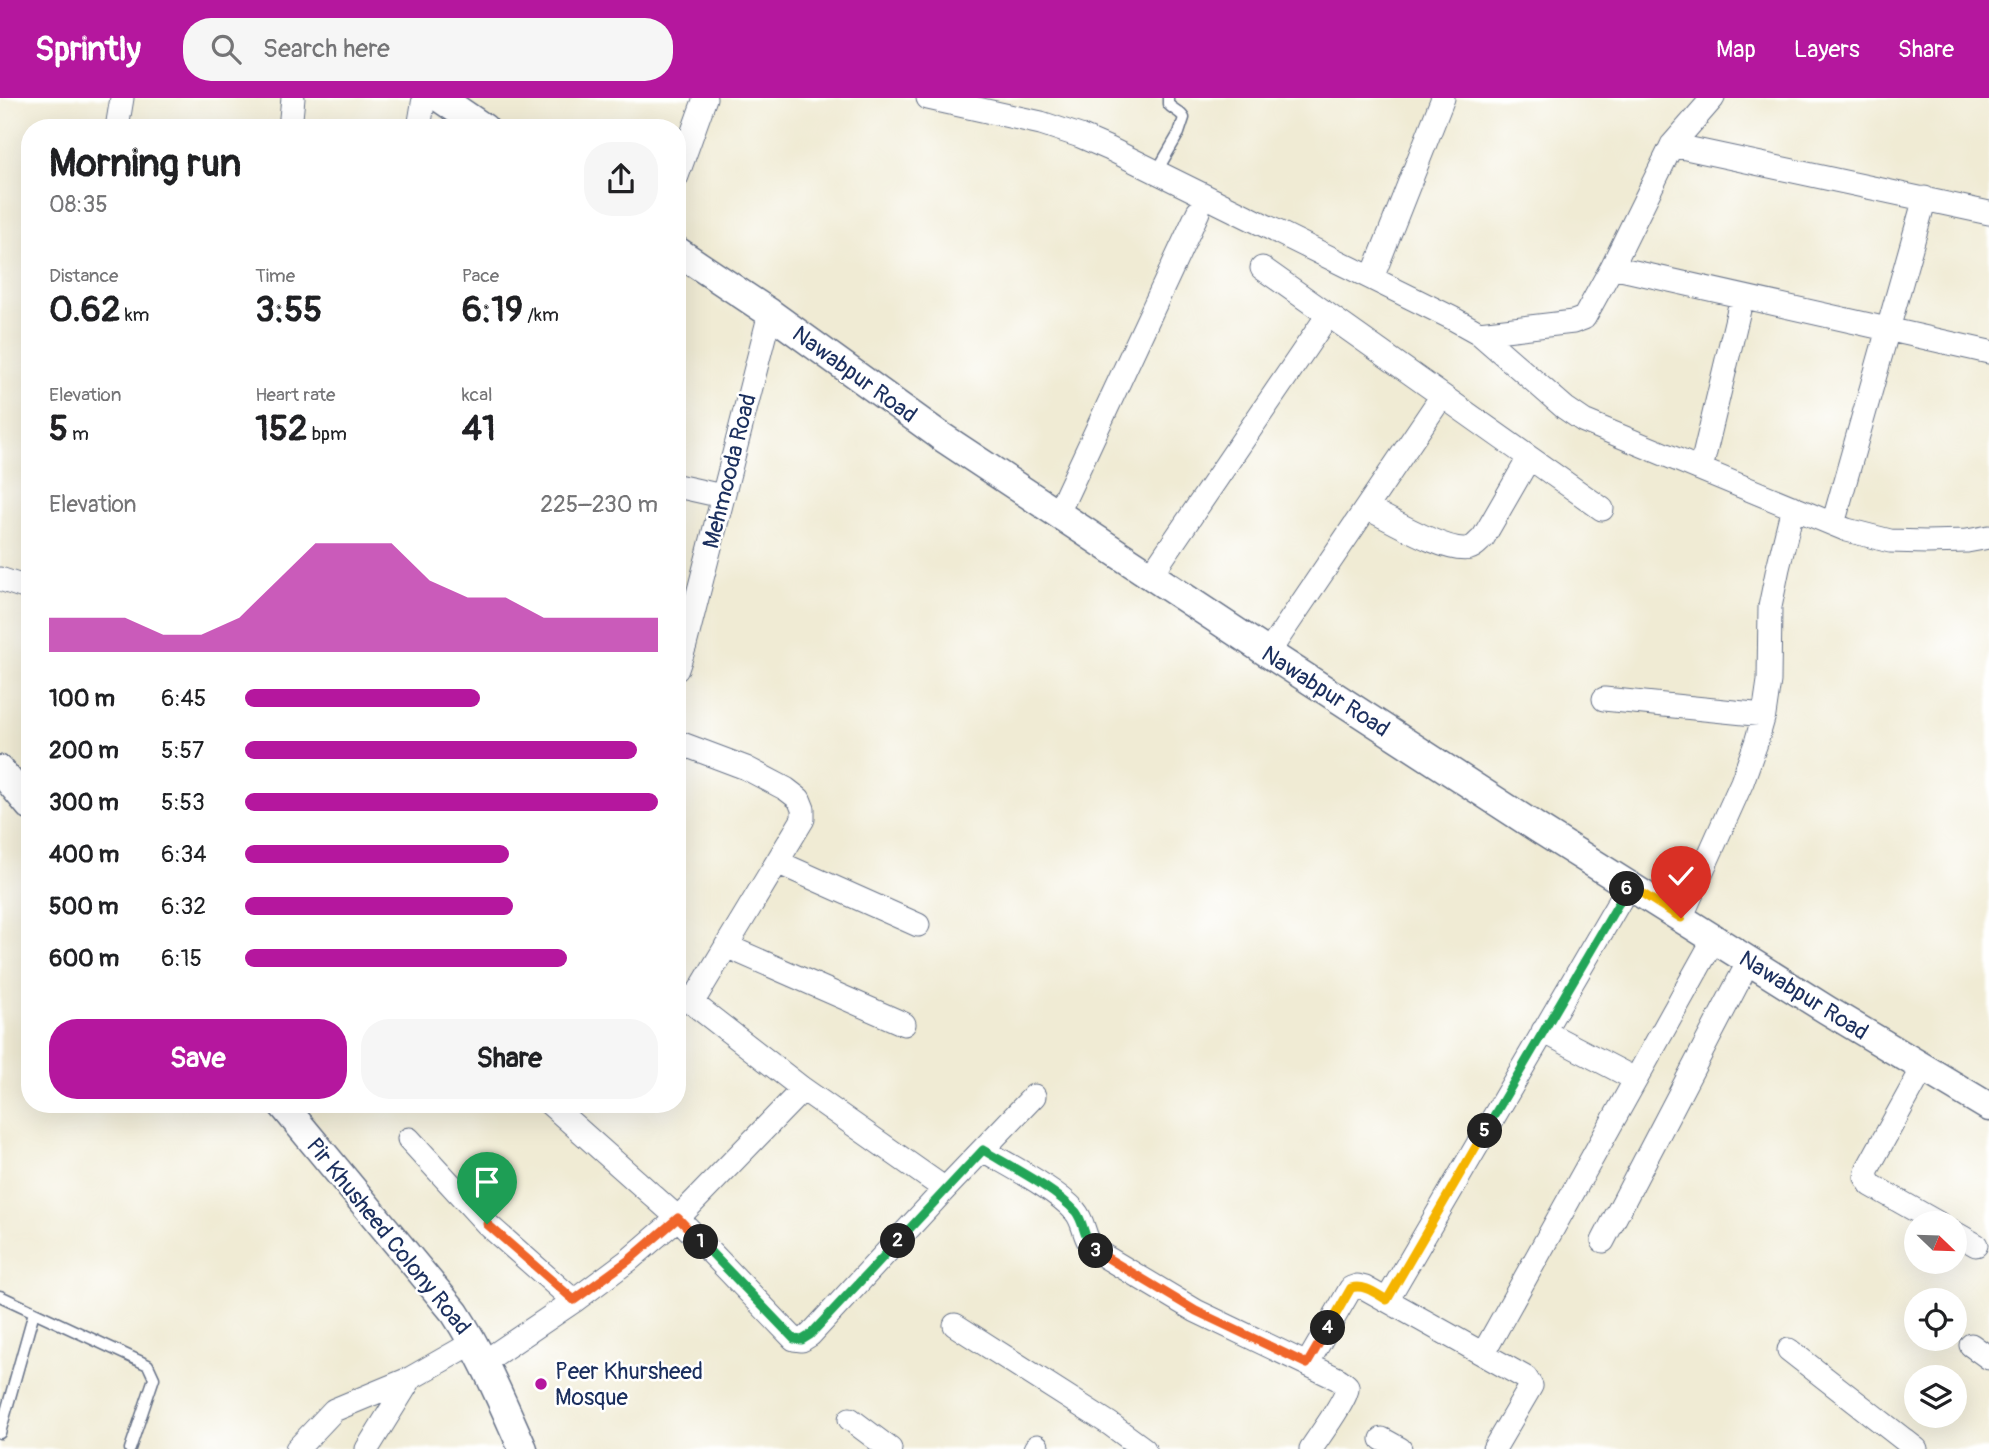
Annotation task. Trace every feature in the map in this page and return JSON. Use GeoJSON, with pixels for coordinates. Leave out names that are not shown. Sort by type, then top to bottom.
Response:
{"type":"FeatureCollection","features":[{"type":"Feature","properties":{"kind":"street"},"geometry":{"type":"LineString","coordinates":[[118,119],[122,98]]}},
{"type":"Feature","properties":{"kind":"street"},"geometry":{"type":"LineString","coordinates":[[291,119],[293,98]]}},
{"type":"Feature","properties":{"kind":"street"},"geometry":{"type":"LineString","coordinates":[[420,119],[424,98]]}},
{"type":"Feature","properties":{"kind":"street"},"geometry":{"type":"LineString","coordinates":[[440,98],[471,119]]}},
{"type":"Feature","properties":{"kind":"street"},"geometry":{"type":"LineString","coordinates":[[686,151],[705,98]]}},
{"type":"Feature","properties":{"kind":"street"},"geometry":{"type":"LineString","coordinates":[[928,98],[961,102],[1041,123],[1080,136],[1163,175],[1430,306],[1479,333],[1565,408],[1584,421],[1793,508],[1847,530],[1890,541],[1967,541],[1989,537]]}},
{"type":"Feature","properties":{"kind":"street"},"geometry":{"type":"LineString","coordinates":[[1372,278],[1443,98]]}},
{"type":"Feature","properties":{"kind":"street"},"geometry":{"type":"LineString","coordinates":[[1479,333],[1573,323],[1584,318],[1672,145],[1713,98]]}},
{"type":"Feature","properties":{"kind":"street"},"geometry":{"type":"LineString","coordinates":[[1672,145],[1989,213]]}},
{"type":"Feature","properties":{"kind":"street"},"geometry":{"type":"LineString","coordinates":[[1833,524],[1925,198]]}},
{"type":"Feature","properties":{"kind":"street"},"geometry":{"type":"LineString","coordinates":[[1058,513],[1198,212]]}},
{"type":"Feature","properties":{"kind":"street","name":"Nawabpur Road"},"geometry":{"type":"LineString","coordinates":[[686,257],[770,313],[939,435],[1268,653],[1539,829],[1827,1010],[1989,1107]]}},
{"type":"Feature","properties":{"kind":"street"},"geometry":{"type":"LineString","coordinates":[[1612,267],[1989,352]]}},
{"type":"Feature","properties":{"kind":"street"},"geometry":{"type":"LineString","coordinates":[[1262,268],[1602,509]]}},
{"type":"Feature","properties":{"kind":"street"},"geometry":{"type":"LineString","coordinates":[[1701,468],[1742,296]]}},
{"type":"Feature","properties":{"kind":"street","name":"Mehmooda Road"},"geometry":{"type":"LineString","coordinates":[[686,641],[770,313]]}},
{"type":"Feature","properties":{"kind":"street"},"geometry":{"type":"LineString","coordinates":[[1151,575],[1328,315]]}},
{"type":"Feature","properties":{"kind":"street"},"geometry":{"type":"LineString","coordinates":[[1268,653],[1442,396]]}},
{"type":"Feature","properties":{"kind":"street"},"geometry":{"type":"LineString","coordinates":[[1367,508],[1442,545],[1462,550],[1472,548],[1483,538],[1530,458]]}},
{"type":"Feature","properties":{"kind":"street"},"geometry":{"type":"LineString","coordinates":[[686,488],[722,496]]}},
{"type":"Feature","properties":{"kind":"street"},"geometry":{"type":"LineString","coordinates":[[1681,918],[1742,782],[1763,715],[1769,681],[1770,607],[1793,508]]}},
{"type":"Feature","properties":{"kind":"street"},"geometry":{"type":"LineString","coordinates":[[0,579],[21,586]]}},
{"type":"Feature","properties":{"kind":"street"},"geometry":{"type":"LineString","coordinates":[[1604,699],[1763,715]]}},
{"type":"Feature","properties":{"kind":"street"},"geometry":{"type":"LineString","coordinates":[[686,745],[746,768],[786,789],[799,799],[803,809],[803,818],[726,946],[686,995]]}},
{"type":"Feature","properties":{"kind":"street"},"geometry":{"type":"LineString","coordinates":[[0,770],[21,795]]}},
{"type":"Feature","properties":{"kind":"street"},"geometry":{"type":"LineString","coordinates":[[778,862],[918,925]]}},
{"type":"Feature","properties":{"kind":"street"},"geometry":{"type":"LineString","coordinates":[[1387,1300],[1629,885]]}},
{"type":"Feature","properties":{"kind":"street"},"geometry":{"type":"LineString","coordinates":[[1483,1354],[1714,939]]}},
{"type":"Feature","properties":{"kind":"street"},"geometry":{"type":"LineString","coordinates":[[726,946],[904,1024]]}},
{"type":"Feature","properties":{"kind":"street"},"geometry":{"type":"LineString","coordinates":[[1604,1241],[1749,961]]}},
{"type":"Feature","properties":{"kind":"street"},"geometry":{"type":"LineString","coordinates":[[686,999],[803,1089],[945,1189]]}},
{"type":"Feature","properties":{"kind":"street"},"geometry":{"type":"LineString","coordinates":[[1543,1031],[1635,1079]]}},
{"type":"Feature","properties":{"kind":"street"},"geometry":{"type":"LineString","coordinates":[[1917,1211],[1871,1185],[1866,1177],[1868,1168],[1923,1068]]}},
{"type":"Feature","properties":{"kind":"street"},"geometry":{"type":"LineString","coordinates":[[298,1449],[334,1410],[479,1352],[574,1300],[629,1260],[678,1218],[803,1089]]}},
{"type":"Feature","properties":{"kind":"street"},"geometry":{"type":"LineString","coordinates":[[560,1113],[678,1218],[794,1339],[802,1340],[810,1335],[1034,1096]]}},
{"type":"Feature","properties":{"kind":"street","name":"Pir Khusheed Colony Road"},"geometry":{"type":"LineString","coordinates":[[289,1113],[455,1313],[479,1352],[523,1449]]}},
{"type":"Feature","properties":{"kind":"street"},"geometry":{"type":"LineString","coordinates":[[409,1139],[487,1224],[574,1300]]}},
{"type":"Feature","properties":{"kind":"street"},"geometry":{"type":"LineString","coordinates":[[983,1150],[1074,1209],[1087,1240],[1099,1253],[1196,1311],[1346,1384],[1343,1400],[1311,1449]]}},
{"type":"Feature","properties":{"kind":"street"},"geometry":{"type":"LineString","coordinates":[[1967,1240],[1976,1245]]}},
{"type":"Feature","properties":{"kind":"street"},"geometry":{"type":"LineString","coordinates":[[1307,1364],[1351,1288],[1366,1288],[1526,1378],[1531,1386],[1494,1449]]}},
{"type":"Feature","properties":{"kind":"street"},"geometry":{"type":"LineString","coordinates":[[955,1325],[1110,1424],[1144,1449]]}},
{"type":"Feature","properties":{"kind":"street"},"geometry":{"type":"LineString","coordinates":[[1789,1350],[1916,1449]]}},
{"type":"Feature","properties":{"kind":"street"},"geometry":{"type":"LineString","coordinates":[[367,1449],[411,1378]]}},
{"type":"Feature","properties":{"kind":"street"},"geometry":{"type":"LineString","coordinates":[[850,1419],[890,1449]]}},
{"type":"Feature","properties":{"kind":"lane"},"geometry":{"type":"LineString","coordinates":[[1163,175],[1161,164],[1180,133],[1184,118],[1181,113],[1172,109],[1168,98]]}},
{"type":"Feature","properties":{"kind":"lane"},"geometry":{"type":"LineString","coordinates":[[0,1296],[148,1365],[154,1378],[130,1449]]}},
{"type":"Feature","properties":{"kind":"lane"},"geometry":{"type":"LineString","coordinates":[[0,1433],[34,1312]]}},
{"type":"Feature","properties":{"kind":"place","name":"Peer Khursheed Mosque"},"geometry":{"type":"Point","coordinates":[541,1384]}},
{"type":"Feature","properties":{"kind":"route"},"geometry":{"type":"LineString","coordinates":[[487,1224],[574,1300],[629,1260],[678,1218],[794,1339],[802,1340],[810,1335],[983,1150],[1074,1209],[1087,1240],[1099,1253],[1196,1311],[1307,1364],[1351,1288],[1366,1288],[1387,1300],[1629,885],[1681,918]]}}]}
